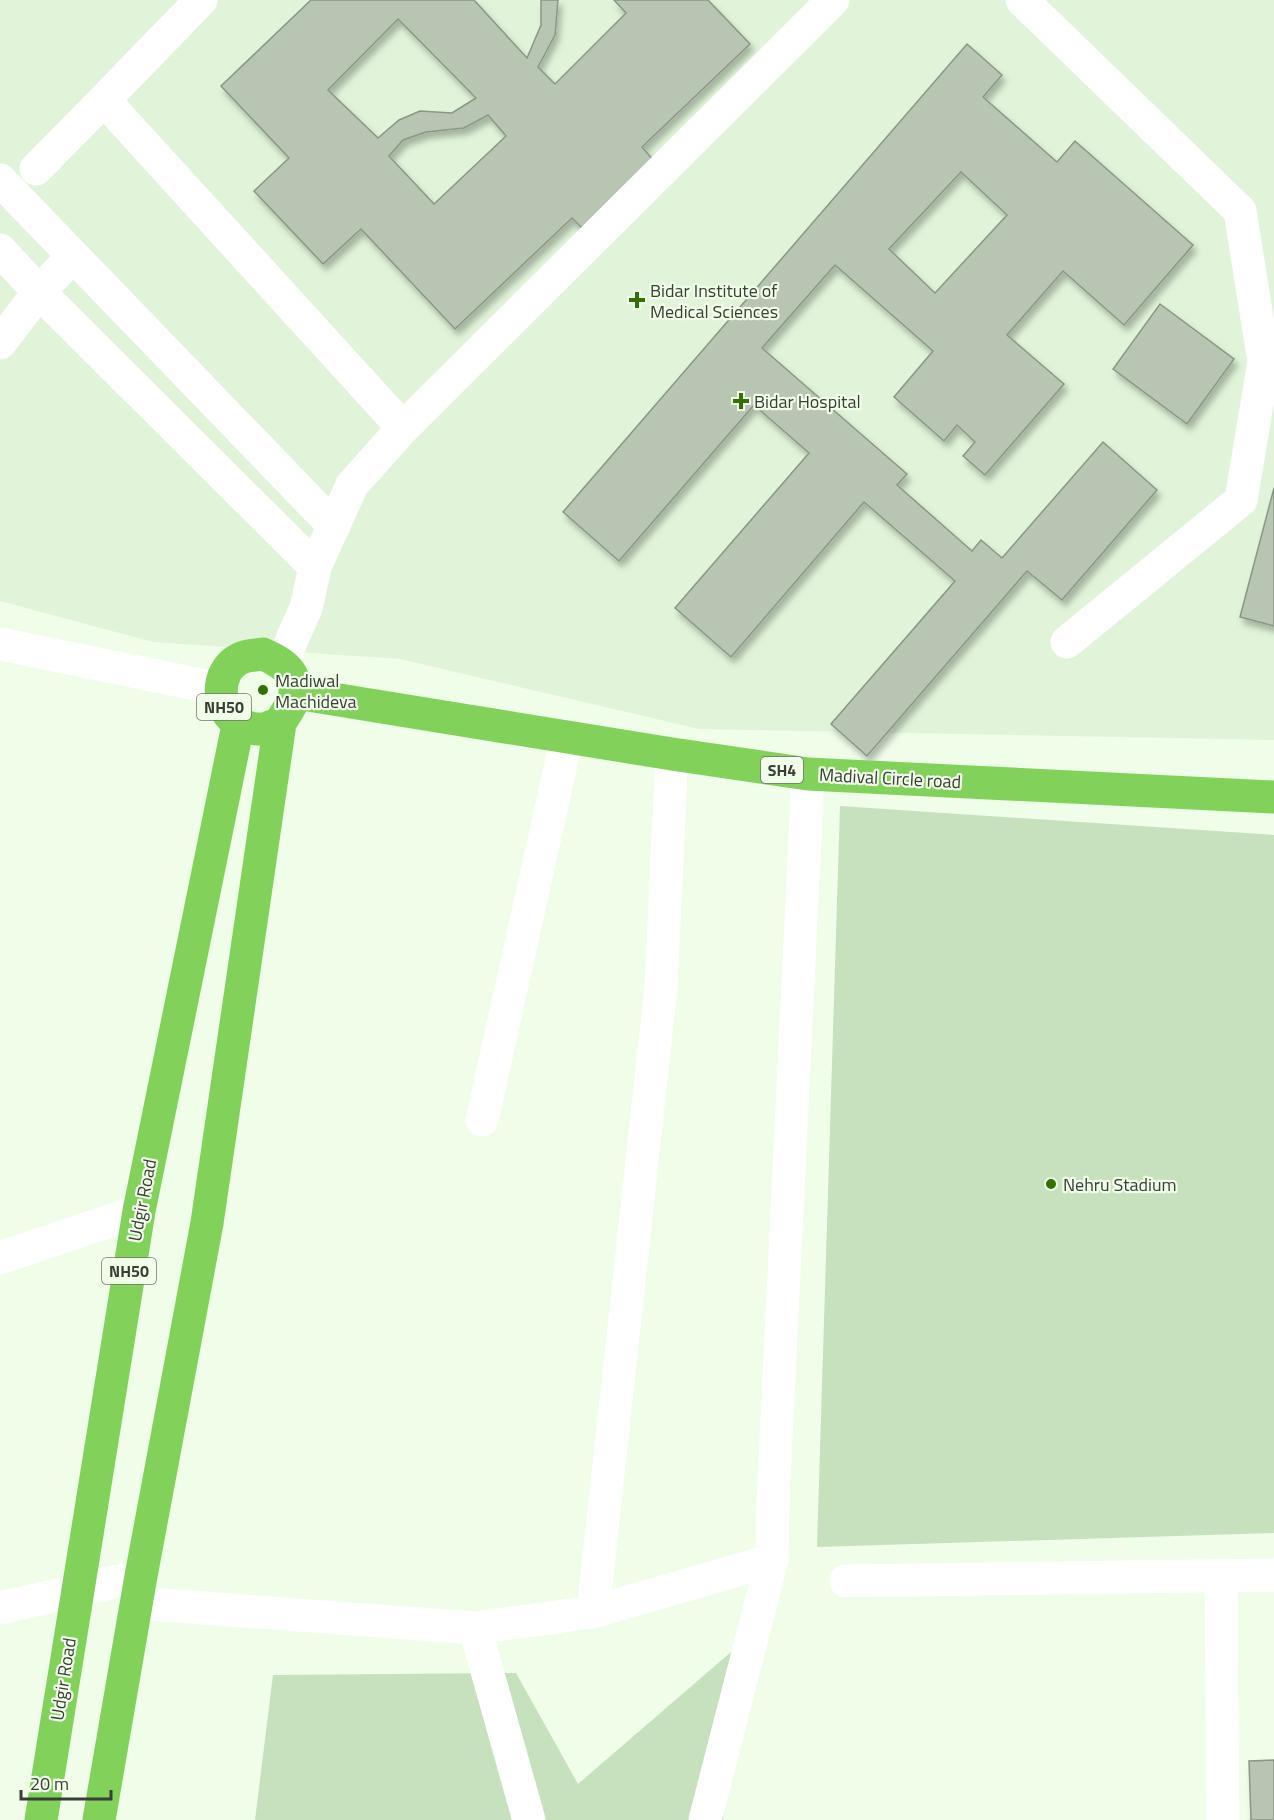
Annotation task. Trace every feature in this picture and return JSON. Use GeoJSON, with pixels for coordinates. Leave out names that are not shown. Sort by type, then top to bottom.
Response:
{"type":"FeatureCollection","features":[{"type":"Feature","properties":{"kind":"highway","name":"NH50"},"geometry":{"type":"LineString","coordinates":[[280,723],[260,730],[238,725],[224,709],[220,689],[227,670],[243,657],[263,654],[282,663]]}},
{"type":"Feature","properties":{"kind":"highway"},"geometry":{"type":"LineString","coordinates":[[99,1820],[207,1223],[280,723],[296,693],[292,676],[282,663]]}},
{"type":"Feature","properties":{"kind":"highway","name":"Madival Circle road"},"geometry":{"type":"LineString","coordinates":[[296,693],[807,774],[1274,797]]}},
{"type":"Feature","properties":{"kind":"highway","name":"Udgir Road"},"geometry":{"type":"LineString","coordinates":[[41,1820],[139,1211],[238,725]]}},
{"type":"Feature","properties":{"kind":"street"},"geometry":{"type":"LineString","coordinates":[[36,169],[201,0]]}},
{"type":"Feature","properties":{"kind":"street"},"geometry":{"type":"LineString","coordinates":[[282,663],[306,608],[315,567],[352,485],[403,428],[833,0]]}},
{"type":"Feature","properties":{"kind":"street"},"geometry":{"type":"LineString","coordinates":[[1022,0],[1240,212],[1264,362],[1241,500],[1067,642]]}},
{"type":"Feature","properties":{"kind":"street"},"geometry":{"type":"LineString","coordinates":[[104,100],[403,428]]}},
{"type":"Feature","properties":{"kind":"street"},"geometry":{"type":"LineString","coordinates":[[0,180],[334,526]]}},
{"type":"Feature","properties":{"kind":"street"},"geometry":{"type":"LineString","coordinates":[[0,250],[39,292],[315,567]]}},
{"type":"Feature","properties":{"kind":"street"},"geometry":{"type":"LineString","coordinates":[[0,343],[39,292],[73,256]]}},
{"type":"Feature","properties":{"kind":"street"},"geometry":{"type":"LineString","coordinates":[[0,644],[220,689]]}},
{"type":"Feature","properties":{"kind":"street"},"geometry":{"type":"LineString","coordinates":[[482,1120],[567,737]]}},
{"type":"Feature","properties":{"kind":"street"},"geometry":{"type":"LineString","coordinates":[[593,1612],[661,987],[672,754]]}},
{"type":"Feature","properties":{"kind":"street"},"geometry":{"type":"LineString","coordinates":[[705,1820],[772,1560],[807,774]]}},
{"type":"Feature","properties":{"kind":"street"},"geometry":{"type":"LineString","coordinates":[[0,1258],[139,1211]]}},
{"type":"Feature","properties":{"kind":"street"},"geometry":{"type":"LineString","coordinates":[[0,1608],[78,1591],[139,1590],[475,1628],[593,1612],[772,1560]]}},
{"type":"Feature","properties":{"kind":"street"},"geometry":{"type":"LineString","coordinates":[[846,1581],[1274,1575]]}},
{"type":"Feature","properties":{"kind":"street"},"geometry":{"type":"LineString","coordinates":[[1221,1576],[1223,1820]]}},
{"type":"Feature","properties":{"kind":"street"},"geometry":{"type":"LineString","coordinates":[[475,1628],[529,1820]]}},
{"type":"Feature","properties":{"kind":"shaded area","name":"Bidar Institute of Medical Sciences"},"geometry":{"type":"Polygon","coordinates":[[[0,0],[1274,0],[1274,740],[699,729],[400,659],[153,642],[0,601],[0,0]]]}},
{"type":"Feature","properties":{"kind":"shaded area","name":"Nehru Stadium"},"geometry":{"type":"Polygon","coordinates":[[[840,806],[1274,835],[1274,1533],[817,1547],[840,806]]]}},
{"type":"Feature","properties":{"kind":"shaded area"},"geometry":{"type":"Polygon","coordinates":[[[738,1646],[723,1820],[255,1820],[273,1675],[516,1673],[578,1784],[738,1646]]]}},
{"type":"Feature","properties":{"kind":"building"},"geometry":{"type":"Polygon","coordinates":[[[311,0],[474,0],[527,58],[541,25],[541,0],[558,0],[555,35],[538,67],[555,84],[626,13],[614,0],[708,0],[750,44],[642,147],[655,162],[584,230],[572,218],[455,329],[361,229],[323,264],[254,191],[289,158],[221,86],[311,0]],[[398,19],[328,90],[378,138],[399,120],[420,111],[452,113],[476,98],[398,19]],[[488,115],[464,128],[426,132],[403,140],[389,156],[434,204],[506,136],[488,115]]]}},
{"type":"Feature","properties":{"kind":"building","name":"Bidar Hospital"},"geometry":{"type":"Polygon","coordinates":[[[967,44],[1002,75],[983,97],[1057,162],[1075,141],[1193,245],[1124,325],[1063,271],[1007,335],[1064,384],[985,475],[963,456],[975,442],[957,425],[944,441],[894,397],[933,351],[835,265],[762,348],[907,474],[897,485],[972,551],[981,540],[1002,558],[1103,442],[1157,490],[1062,600],[1027,571],[867,756],[831,724],[955,581],[864,502],[731,657],[675,608],[809,453],[754,405],[619,561],[563,512],[967,44]],[[961,172],[889,249],[935,293],[1007,215],[961,172]]]}},
{"type":"Feature","properties":{"kind":"building"},"geometry":{"type":"Polygon","coordinates":[[[1160,304],[1234,359],[1187,424],[1113,369],[1160,304]]]}},
{"type":"Feature","properties":{"kind":"building"},"geometry":{"type":"Polygon","coordinates":[[[1274,488],[1274,626],[1240,617],[1274,488]]]}},
{"type":"Feature","properties":{"kind":"building"},"geometry":{"type":"Polygon","coordinates":[[[1274,1760],[1274,1820],[1251,1820],[1249,1761],[1274,1760]]]}},
{"type":"Feature","properties":{"kind":"place","name":"Bidar Institute of Medical Sciences"},"geometry":{"type":"Point","coordinates":[637,300]}},
{"type":"Feature","properties":{"kind":"place","name":"Bidar Hospital"},"geometry":{"type":"Point","coordinates":[741,401]}},
{"type":"Feature","properties":{"kind":"place","name":"Madiwal Machideva"},"geometry":{"type":"Point","coordinates":[263,690]}},
{"type":"Feature","properties":{"kind":"place","name":"Nehru Stadium"},"geometry":{"type":"Point","coordinates":[1051,1184]}}]}
